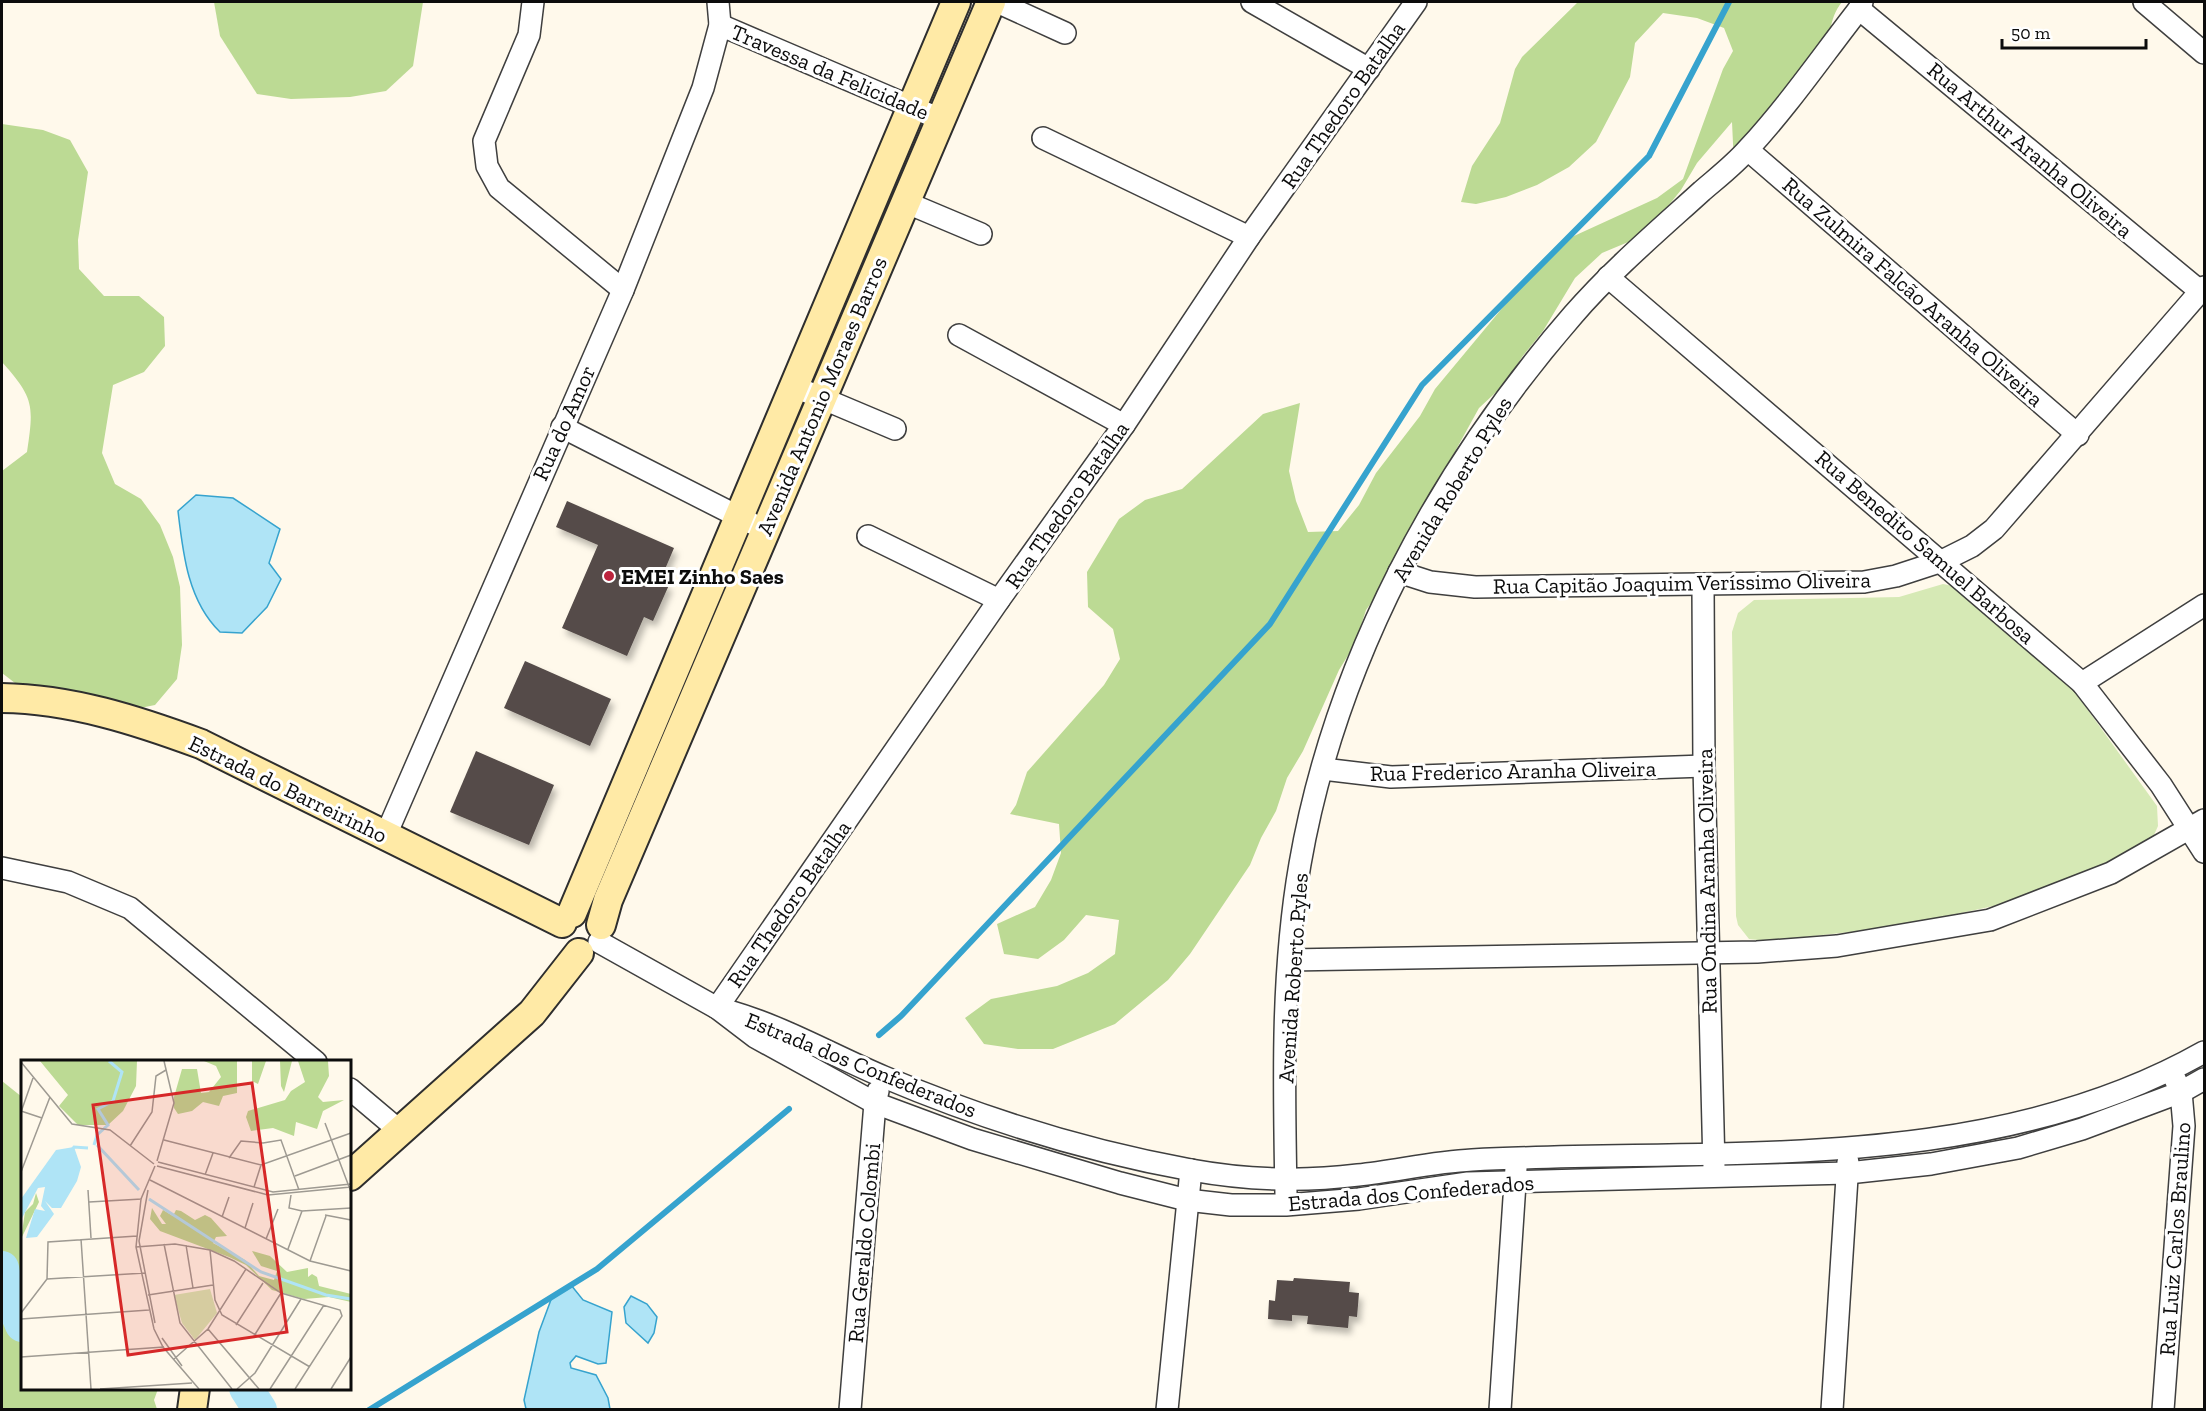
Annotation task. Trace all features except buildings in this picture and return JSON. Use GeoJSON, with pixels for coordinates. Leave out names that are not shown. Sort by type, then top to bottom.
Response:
{"type":"FeatureCollection","features":[{"type":"Feature","properties":{"kind":"street"},"geometry":{"type":"LineString","coordinates":[[533,2],[529,35],[484,141],[487,166],[499,188],[623,290]]}},
{"type":"Feature","properties":{"kind":"street","name":"Rua do Amor"},"geometry":{"type":"LineString","coordinates":[[385,837],[623,290],[703,88],[720,25],[718,2]]}},
{"type":"Feature","properties":{"kind":"street","name":"Avenida Antonio Moraes Barros"},"geometry":{"type":"LineString","coordinates":[[567,918],[956,2]]}},
{"type":"Feature","properties":{"kind":"street","name":"Avenida Antonio Moraes Barros"},"geometry":{"type":"LineString","coordinates":[[593,940],[821,398],[991,2]]}},
{"type":"Feature","properties":{"kind":"street"},"geometry":{"type":"LineString","coordinates":[[997,2],[1065,33]]}},
{"type":"Feature","properties":{"kind":"street"},"geometry":{"type":"LineString","coordinates":[[1252,2],[1369,69]]}},
{"type":"Feature","properties":{"kind":"street","name":"Rua Thedoro Batalha"},"geometry":{"type":"LineString","coordinates":[[717,1008],[999,600],[1124,425],[1249,237],[1416,2]]}},
{"type":"Feature","properties":{"kind":"street"},"geometry":{"type":"LineString","coordinates":[[2144,2],[2205,53]]}},
{"type":"Feature","properties":{"kind":"street","name":"Avenida Roberto Pyles"},"geometry":{"type":"LineString","coordinates":[[1286,1205],[1285,1049],[1289,960],[1300,864],[1323,769],[1354,676],[1399,572],[1476,443],[1526,370],[1608,277],[1748,150],[1861,5]]}},
{"type":"Feature","properties":{"kind":"street","name":"Rua Arthur Aranha Oliveira"},"geometry":{"type":"LineString","coordinates":[[1861,5],[2203,289]]}},
{"type":"Feature","properties":{"kind":"street","name":"Travessa da Felicidade"},"geometry":{"type":"LineString","coordinates":[[720,25],[940,119]]}},
{"type":"Feature","properties":{"kind":"street"},"geometry":{"type":"LineString","coordinates":[[1043,138],[1249,237]]}},
{"type":"Feature","properties":{"kind":"street","name":"Rua Zulmira Falcão Aranha Oliveira"},"geometry":{"type":"LineString","coordinates":[[1748,150],[2078,435]]}},
{"type":"Feature","properties":{"kind":"street"},"geometry":{"type":"LineString","coordinates":[[905,202],[981,234]]}},
{"type":"Feature","properties":{"kind":"street","name":"Rua Benedito Samuel Barbosa"},"geometry":{"type":"LineString","coordinates":[[1608,277],[2082,683],[2161,785],[2197,824],[2205,852]]}},
{"type":"Feature","properties":{"kind":"street","name":"Rua Capitão Joaquim Veríssimo Oliveira"},"geometry":{"type":"LineString","coordinates":[[1399,572],[1430,582],[1475,587],[1703,586],[1864,582],[1896,576],[1942,561],[1972,546],[1994,529],[2203,289]]}},
{"type":"Feature","properties":{"kind":"street"},"geometry":{"type":"LineString","coordinates":[[959,335],[1124,425]]}},
{"type":"Feature","properties":{"kind":"street"},"geometry":{"type":"LineString","coordinates":[[793,386],[895,429]]}},
{"type":"Feature","properties":{"kind":"street"},"geometry":{"type":"LineString","coordinates":[[562,427],[765,530]]}},
{"type":"Feature","properties":{"kind":"street"},"geometry":{"type":"LineString","coordinates":[[868,536],[999,600]]}},
{"type":"Feature","properties":{"kind":"street","name":"Rua Ondina Aranha Oliveira"},"geometry":{"type":"LineString","coordinates":[[1703,586],[1704,766],[1714,1177]]}},
{"type":"Feature","properties":{"kind":"street"},"geometry":{"type":"LineString","coordinates":[[2082,683],[2205,605]]}},
{"type":"Feature","properties":{"kind":"street","name":"Estrada do Barreirinho"},"geometry":{"type":"LineString","coordinates":[[2,698],[79,705],[139,722],[190,740],[240,761],[385,837],[567,918],[579,910],[592,913],[593,940]]}},
{"type":"Feature","properties":{"kind":"street","name":"Rua Frederico Aranha Oliveira"},"geometry":{"type":"LineString","coordinates":[[1323,769],[1391,777],[1704,766]]}},
{"type":"Feature","properties":{"kind":"street"},"geometry":{"type":"LineString","coordinates":[[1289,960],[1757,952],[1837,946],[1990,920],[2111,873],[2197,824]]}},
{"type":"Feature","properties":{"kind":"street"},"geometry":{"type":"LineString","coordinates":[[2,868],[69,882],[130,908],[314,1060]]}},
{"type":"Feature","properties":{"kind":"street"},"geometry":{"type":"LineString","coordinates":[[567,918],[563,942],[567,948],[593,940]]}},
{"type":"Feature","properties":{"kind":"street"},"geometry":{"type":"LineString","coordinates":[[351,1175],[532,1013],[593,940]]}},
{"type":"Feature","properties":{"kind":"street","name":"Estrada dos Confederados"},"geometry":{"type":"LineString","coordinates":[[593,940],[717,1008],[755,1037],[875,1103],[972,1139],[1120,1183],[1187,1200],[1231,1205],[1286,1205],[1359,1199],[1468,1183],[1848,1173],[1931,1164],[2018,1148],[2082,1129],[2181,1092],[2205,1079]]}},
{"type":"Feature","properties":{"kind":"street","name":"Estrada dos Confederados"},"geometry":{"type":"LineString","coordinates":[[717,1008],[765,1021],[882,1077],[976,1113],[1122,1155],[1191,1170],[1234,1177],[1286,1180],[1357,1176],[1467,1160],[1849,1148],[1928,1141],[2013,1126],[2079,1107],[2171,1071],[2205,1052]]}},
{"type":"Feature","properties":{"kind":"street","name":"Rua Luiz Carlos Braulino"},"geometry":{"type":"LineString","coordinates":[[2163,1410],[2184,1126],[2181,1092],[2171,1071]]}},
{"type":"Feature","properties":{"kind":"street","name":"Rua Geraldo Colombi"},"geometry":{"type":"LineString","coordinates":[[850,1410],[875,1103],[882,1077]]}},
{"type":"Feature","properties":{"kind":"street"},"geometry":{"type":"LineString","coordinates":[[351,1090],[401,1132]]}},
{"type":"Feature","properties":{"kind":"street"},"geometry":{"type":"LineString","coordinates":[[1832,1410],[1849,1148]]}},
{"type":"Feature","properties":{"kind":"street"},"geometry":{"type":"LineString","coordinates":[[1500,1410],[1516,1158]]}},
{"type":"Feature","properties":{"kind":"street"},"geometry":{"type":"LineString","coordinates":[[1167,1410],[1191,1170]]}},
{"type":"Feature","properties":{"kind":"street"},"geometry":{"type":"LineString","coordinates":[[192,1410],[195,1390]]}},
{"type":"Feature","properties":{"kind":"green space"},"geometry":{"type":"Polygon","coordinates":[[[214,2],[423,2],[413,66],[386,91],[350,97],[291,99],[257,94],[220,36],[214,2]]]}},
{"type":"Feature","properties":{"kind":"green space"},"geometry":{"type":"Polygon","coordinates":[[[1578,2],[1842,2],[1834,16],[1824,62],[1818,78],[1799,107],[1774,133],[1734,165],[1732,122],[1697,163],[1681,190],[1660,216],[1633,240],[1602,253],[1575,278],[1543,331],[1522,357],[1506,383],[1479,408],[1447,466],[1411,548],[1366,610],[1355,644],[1339,670],[1303,751],[1287,778],[1276,811],[1261,838],[1250,865],[1190,954],[1168,980],[1115,1024],[1053,1049],[1018,1049],[984,1044],[965,1018],[991,999],[1057,986],[1088,973],[1115,954],[1119,920],[1086,915],[1064,940],[1038,959],[1004,954],[997,924],[1035,907],[1051,880],[1061,853],[1059,824],[1010,814],[1016,805],[1027,772],[1104,685],[1120,659],[1113,629],[1088,607],[1087,572],[1119,519],[1145,500],[1182,489],[1263,414],[1300,403],[1289,471],[1296,501],[1308,532],[1338,531],[1359,505],[1376,473],[1420,416],[1435,389],[1529,276],[1563,241],[1657,198],[1683,179],[1723,69],[1733,51],[1724,28],[1697,18],[1663,13],[1635,43],[1630,77],[1596,142],[1569,167],[1537,185],[1506,197],[1476,204],[1461,202],[1472,166],[1500,123],[1515,69],[1522,57],[1578,2]]]}},
{"type":"Feature","properties":{"kind":"green space"},"geometry":{"type":"Polygon","coordinates":[[[2,124],[43,130],[70,140],[88,172],[78,240],[79,269],[104,296],[139,296],[164,317],[165,346],[144,372],[113,385],[102,453],[115,484],[141,499],[160,525],[173,557],[180,587],[182,645],[177,679],[155,705],[125,711],[24,690],[2,673],[2,471],[27,452],[31,412],[26,394],[2,362],[2,124]]]}},
{"type":"Feature","properties":{"kind":"green space"},"geometry":{"type":"Polygon","coordinates":[[[1943,584],[1953,586],[2067,681],[2157,806],[2158,826],[2154,835],[2144,844],[2085,874],[1998,905],[1897,927],[1767,941],[1749,939],[1738,925],[1736,916],[1732,632],[1738,613],[1754,600],[1899,597],[1943,584]]]}},
{"type":"Feature","properties":{"kind":"green space"},"geometry":{"type":"Polygon","coordinates":[[[2,1081],[21,1096],[21,1390],[158,1390],[154,1400],[157,1409],[2,1409],[2,1081]]]}},
{"type":"Feature","properties":{"kind":"water"},"geometry":{"type":"Polygon","coordinates":[[[196,495],[233,498],[280,529],[269,563],[281,579],[267,607],[242,633],[220,632],[209,620],[201,606],[189,576],[178,511],[196,495]]]}},
{"type":"Feature","properties":{"kind":"water"},"geometry":{"type":"Polygon","coordinates":[[[571,1285],[583,1300],[612,1312],[606,1363],[598,1364],[576,1356],[570,1363],[571,1368],[596,1375],[608,1398],[610,1409],[526,1409],[524,1400],[539,1332],[552,1297],[571,1285]]]}},
{"type":"Feature","properties":{"kind":"water"},"geometry":{"type":"Polygon","coordinates":[[[631,1296],[647,1304],[657,1317],[654,1333],[648,1343],[626,1323],[624,1307],[631,1296]]]}},
{"type":"Feature","properties":{"kind":"waterway"},"geometry":{"type":"LineString","coordinates":[[879,1035],[901,1016],[1270,624],[1422,385],[1649,156],[1729,2]]}},
{"type":"Feature","properties":{"kind":"waterway"},"geometry":{"type":"LineString","coordinates":[[369,1410],[597,1269],[789,1109]]}},
{"type":"Feature","properties":{"kind":"waterway"},"geometry":{"type":"LineString","coordinates":[[2,1268],[6,1287],[21,1323]]}},
{"type":"Feature","properties":{"kind":"waterway"},"geometry":{"type":"LineString","coordinates":[[247,1390],[260,1410]]}},
{"type":"Feature","properties":{"kind":"place","name":"EMEI Zinho Saes"},"geometry":{"type":"Point","coordinates":[609,576]}}]}
